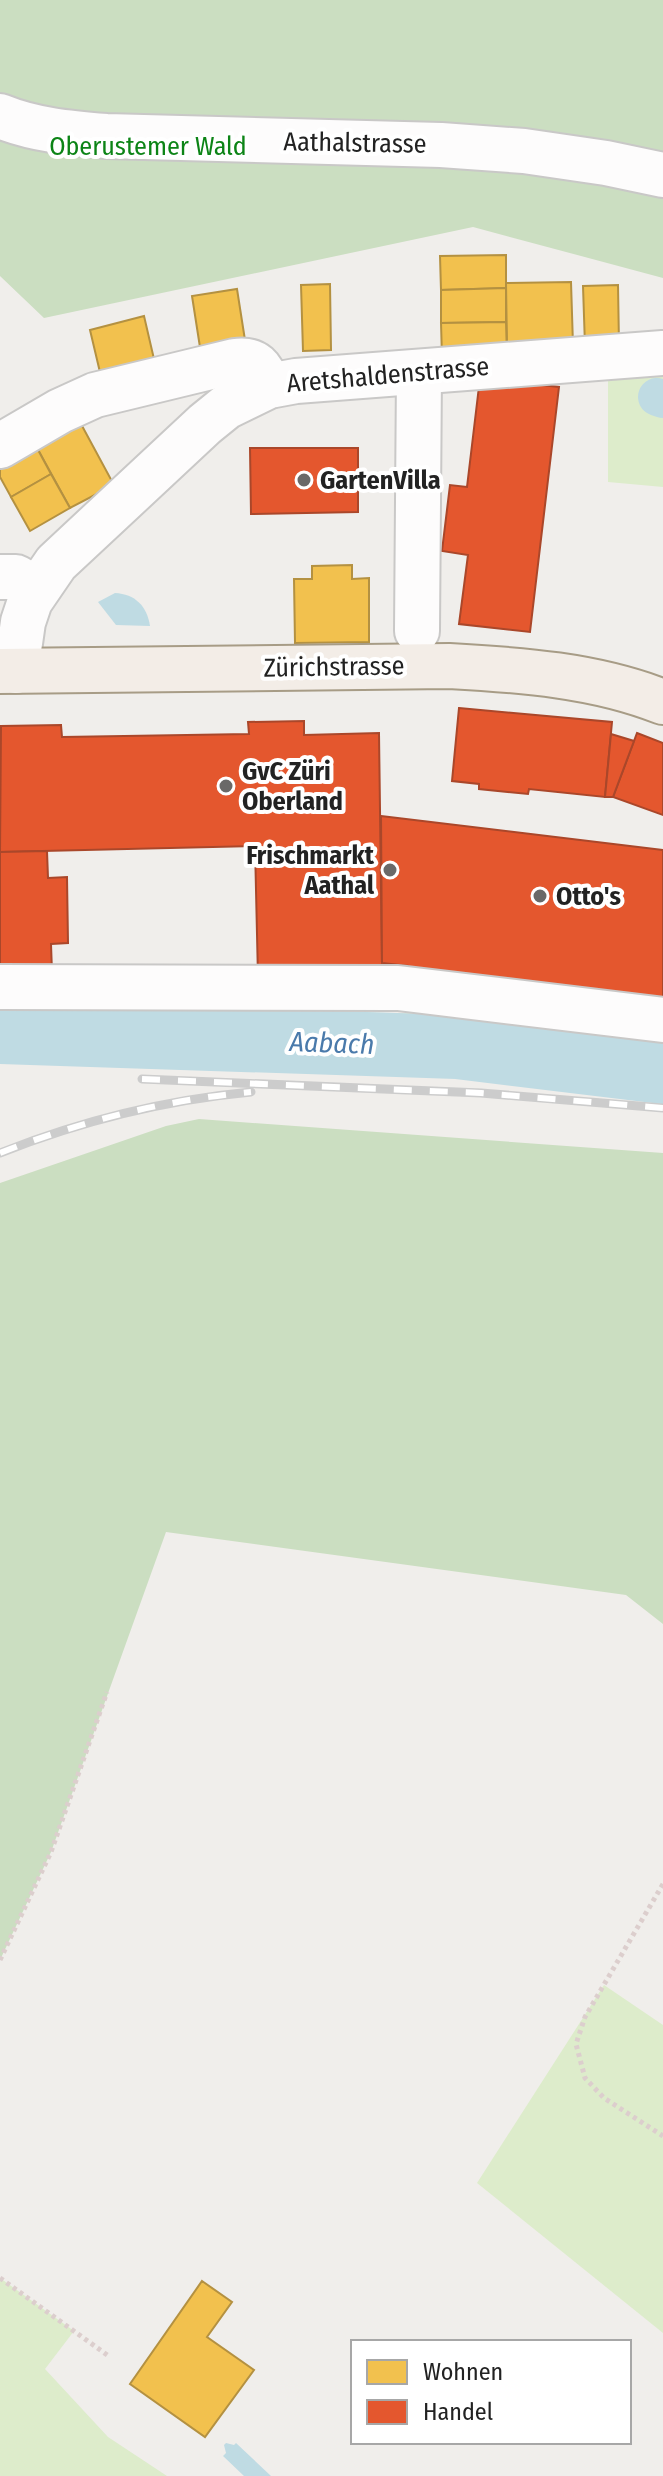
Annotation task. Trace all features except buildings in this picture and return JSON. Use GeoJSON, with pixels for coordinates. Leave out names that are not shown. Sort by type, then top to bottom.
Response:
{"type":"FeatureCollection","features":[{"type":"Feature","properties":{"kind":"main road","name":"Zürichstrasse"},"geometry":{"type":"LineString","coordinates":[[8,671],[449,666],[546,674],[605,684],[663,702]]}},
{"type":"Feature","properties":{"kind":"street","name":"Aathalstrasse"},"geometry":{"type":"LineString","coordinates":[[0,116],[19,124],[54,131],[106,136],[441,145],[524,151],[663,175]]}},
{"type":"Feature","properties":{"kind":"street","name":"Aretshaldenstrasse"},"geometry":{"type":"LineString","coordinates":[[8,671],[23,622],[19,583],[56,563],[226,407],[269,386],[296,381],[663,353]]}},
{"type":"Feature","properties":{"kind":"street"},"geometry":{"type":"LineString","coordinates":[[0,446],[60,411],[95,395],[235,361],[255,362],[263,370],[269,386]]}},
{"type":"Feature","properties":{"kind":"street"},"geometry":{"type":"LineString","coordinates":[[417,631],[419,373]]}},
{"type":"Feature","properties":{"kind":"street"},"geometry":{"type":"LineString","coordinates":[[0,987],[398,988],[663,1020]]}},
{"type":"Feature","properties":{"kind":"path"},"geometry":{"type":"LineString","coordinates":[[0,1960],[51,1852],[107,1692]]}},
{"type":"Feature","properties":{"kind":"path"},"geometry":{"type":"LineString","coordinates":[[663,1884],[585,2017],[576,2044],[585,2078],[604,2098],[663,2136]]}},
{"type":"Feature","properties":{"kind":"path"},"geometry":{"type":"LineString","coordinates":[[0,2278],[110,2357]]}},
{"type":"Feature","properties":{"kind":"green space","name":"Oberustemer Wald"},"geometry":{"type":"Polygon","coordinates":[[[0,0],[663,0],[663,278],[473,227],[44,318],[0,276],[0,0]]]}},
{"type":"Feature","properties":{"kind":"green space"},"geometry":{"type":"Polygon","coordinates":[[[663,353],[663,487],[608,482],[608,357],[663,353]]]}},
{"type":"Feature","properties":{"kind":"green space"},"geometry":{"type":"Polygon","coordinates":[[[0,1007],[451,1014],[663,1031],[663,1093],[402,1070],[154,1057],[0,1054],[0,1007]]]}},
{"type":"Feature","properties":{"kind":"green space"},"geometry":{"type":"Polygon","coordinates":[[[199,1119],[663,1153],[663,1624],[626,1595],[166,1532],[51,1852],[0,1960],[0,1183],[166,1126],[199,1119]]]}},
{"type":"Feature","properties":{"kind":"green space"},"geometry":{"type":"Polygon","coordinates":[[[604,1985],[663,2025],[663,2333],[477,2183],[604,1985]]]}},
{"type":"Feature","properties":{"kind":"green space"},"geometry":{"type":"Polygon","coordinates":[[[0,2278],[74,2331],[45,2369],[108,2437],[167,2476],[0,2476],[0,2278]]]}},
{"type":"Feature","properties":{"kind":"water"},"geometry":{"type":"Polygon","coordinates":[[[115,593],[139,602],[150,626],[116,625],[98,602],[115,593]]]}},
{"type":"Feature","properties":{"kind":"water"},"geometry":{"type":"Polygon","coordinates":[[[226,2443],[236,2443],[271,2476],[244,2476],[223,2456],[226,2443]]]}},
{"type":"Feature","properties":{"kind":"waterway"},"geometry":{"type":"LineString","coordinates":[[657,397],[663,399]]}},
{"type":"Feature","properties":{"kind":"waterway","name":"Aabach"},"geometry":{"type":"LineString","coordinates":[[0,1032],[457,1047],[663,1072]]}},
{"type":"Feature","properties":{"kind":"railway"},"geometry":{"type":"LineString","coordinates":[[142,1079],[481,1093],[663,1108]]}},
{"type":"Feature","properties":{"kind":"railway"},"geometry":{"type":"LineString","coordinates":[[0,1153],[61,1131],[124,1114],[187,1100],[251,1092]]}},
{"type":"Feature","properties":{"kind":"place","name":"GartenVilla"},"geometry":{"type":"Point","coordinates":[304,480]}},
{"type":"Feature","properties":{"kind":"place","name":"GvC Züri Oberland"},"geometry":{"type":"Point","coordinates":[226,786]}},
{"type":"Feature","properties":{"kind":"place","name":"Frischmarkt Aathal"},"geometry":{"type":"Point","coordinates":[390,870]}},
{"type":"Feature","properties":{"kind":"place","name":"Otto's"},"geometry":{"type":"Point","coordinates":[540,896]}}]}
